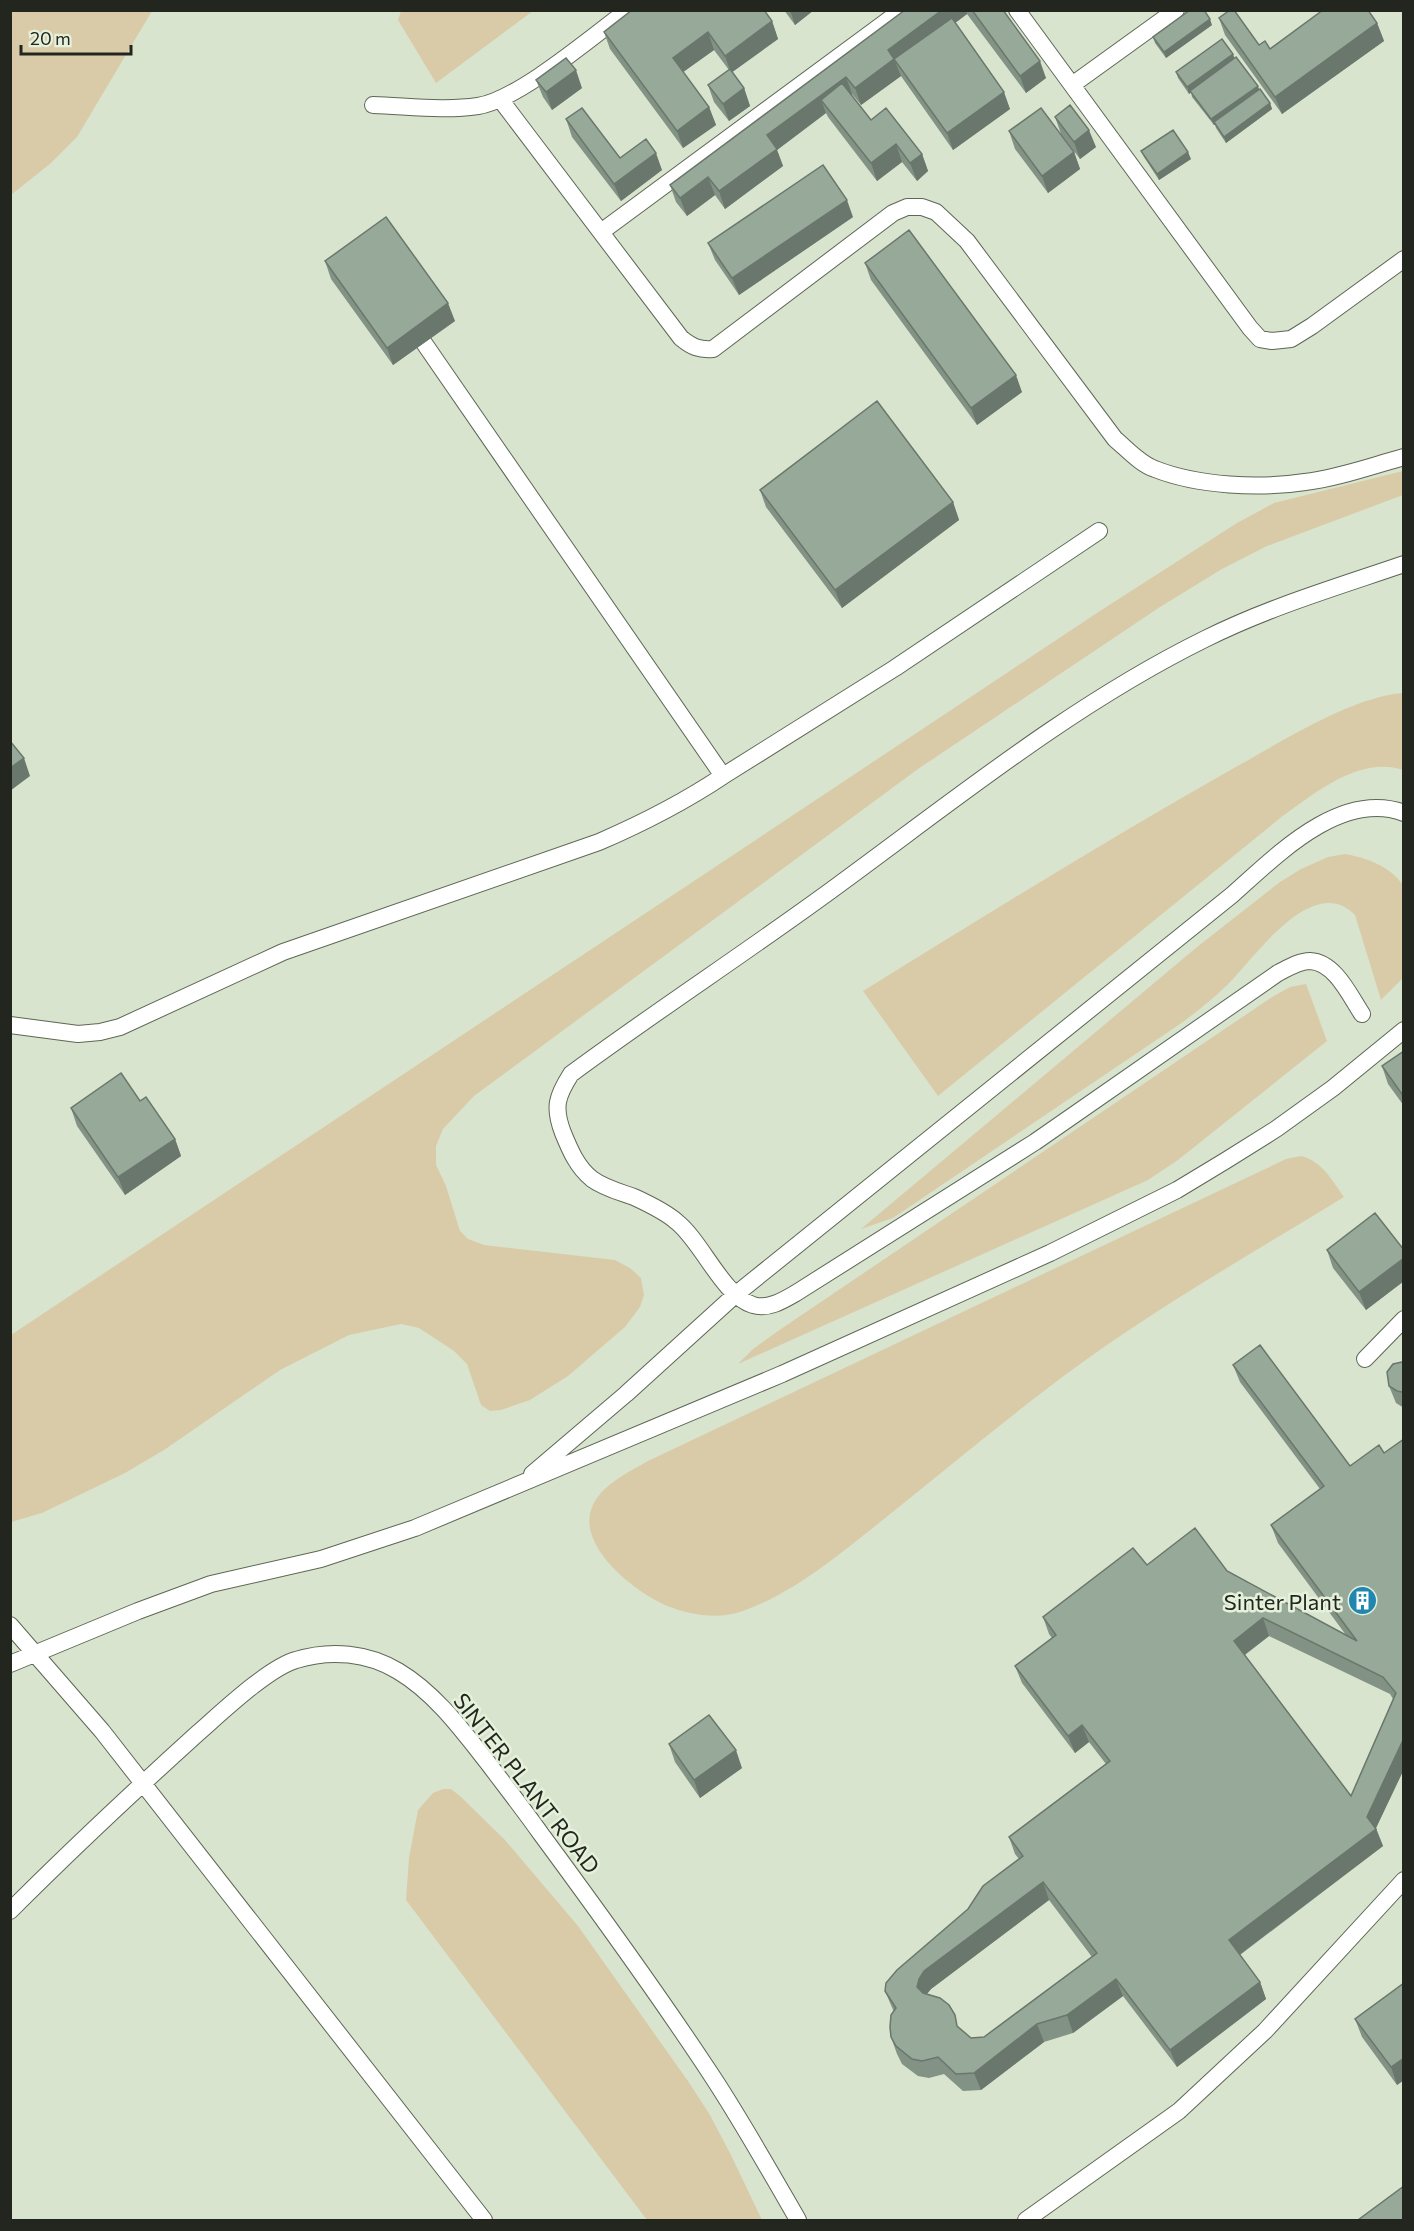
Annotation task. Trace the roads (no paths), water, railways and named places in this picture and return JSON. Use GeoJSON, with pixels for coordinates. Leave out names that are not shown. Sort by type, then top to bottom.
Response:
{"type":"FeatureCollection","features":[{"type":"Feature","properties":{"kind":"lane"},"geometry":{"type":"LineString","coordinates":[[373,105],[458,107],[480,105],[500,99],[528,83],[628,10]]}},
{"type":"Feature","properties":{"kind":"lane"},"geometry":{"type":"LineString","coordinates":[[601,232],[902,10]]}},
{"type":"Feature","properties":{"kind":"lane"},"geometry":{"type":"LineString","coordinates":[[1017,10],[1260,339],[1272,341],[1291,339],[1404,259]]}},
{"type":"Feature","properties":{"kind":"lane"},"geometry":{"type":"LineString","coordinates":[[1072,85],[1176,10]]}},
{"type":"Feature","properties":{"kind":"lane"},"geometry":{"type":"LineString","coordinates":[[500,99],[681,338],[689,345],[702,350],[713,349],[893,213],[907,207],[922,207],[936,212],[967,241],[1115,439],[1154,469],[1206,482],[1264,486],[1307,482],[1404,457]]}},
{"type":"Feature","properties":{"kind":"lane"},"geometry":{"type":"LineString","coordinates":[[424,343],[723,776]]}},
{"type":"Feature","properties":{"kind":"lane"},"geometry":{"type":"LineString","coordinates":[[10,1024],[78,1034],[120,1027],[283,952],[599,842],[647,821],[895,668],[1100,531]]}},
{"type":"Feature","properties":{"kind":"lane"},"geometry":{"type":"LineString","coordinates":[[1362,1014],[1335,974],[1324,965],[1310,961],[1296,964],[1278,973],[1035,1143],[796,1293],[778,1303],[766,1306],[753,1305],[735,1295],[677,1221],[636,1198],[608,1188],[592,1179],[571,1152],[558,1119],[557,1101],[571,1074],[767,938],[993,771],[1107,693],[1203,639],[1246,620],[1404,564]]}},
{"type":"Feature","properties":{"kind":"lane"},"geometry":{"type":"LineString","coordinates":[[517,1486],[626,1394],[735,1295],[1214,910],[1282,851],[1316,827],[1341,814],[1372,809],[1404,813]]}},
{"type":"Feature","properties":{"kind":"lane"},"geometry":{"type":"LineString","coordinates":[[10,1664],[211,1584],[321,1559],[415,1528],[782,1374],[1050,1253],[1177,1191],[1268,1134],[1333,1088],[1404,1030]]}},
{"type":"Feature","properties":{"kind":"lane"},"geometry":{"type":"LineString","coordinates":[[1365,1359],[1404,1319]]}},
{"type":"Feature","properties":{"kind":"lane"},"geometry":{"type":"LineString","coordinates":[[10,1625],[102,1731],[484,2220]]}},
{"type":"Feature","properties":{"kind":"lane","name":"SINTER PLANT ROAD"},"geometry":{"type":"LineString","coordinates":[[10,1911],[143,1783],[256,1684],[293,1660],[332,1653],[378,1660],[400,1672],[424,1690],[447,1712],[528,1815],[620,1942],[715,2081],[798,2220]]}},
{"type":"Feature","properties":{"kind":"lane"},"geometry":{"type":"LineString","coordinates":[[1026,2220],[1179,2111],[1265,2031],[1404,1880]]}},
{"type":"Feature","properties":{"kind":"place","name":"Sinter Plant"},"geometry":{"type":"Point","coordinates":[1362,1601]}}]}
